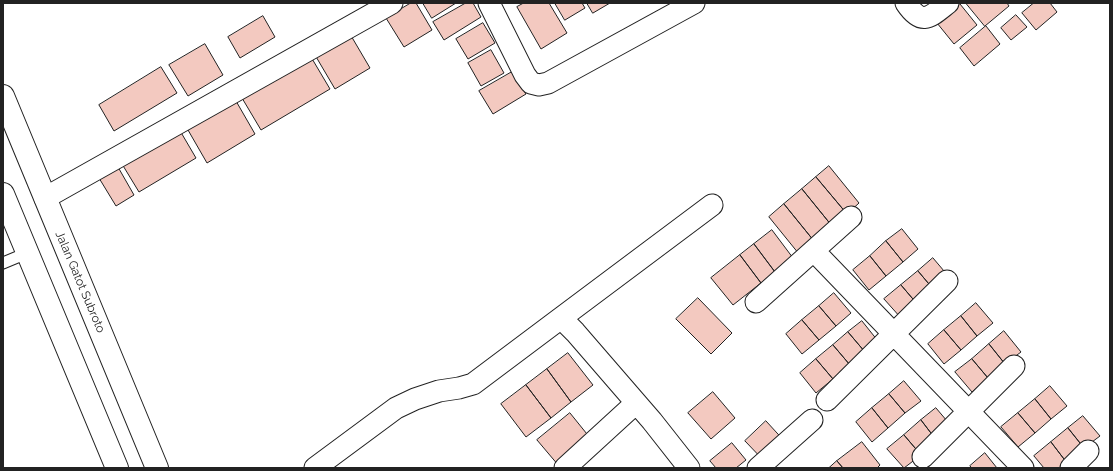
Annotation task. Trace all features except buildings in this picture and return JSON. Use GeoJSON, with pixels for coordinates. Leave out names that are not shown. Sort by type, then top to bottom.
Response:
{"type":"FeatureCollection","features":[{"type":"Feature","properties":{"kind":"street"},"geometry":{"type":"LineString","coordinates":[[44,198],[392,3]]}},
{"type":"Feature","properties":{"kind":"street"},"geometry":{"type":"LineString","coordinates":[[488,3],[525,75],[531,83],[538,85],[548,82],[694,3]]}},
{"type":"Feature","properties":{"kind":"street"},"geometry":{"type":"LineString","coordinates":[[906,3],[912,13],[924,18],[930,16],[948,3]]}},
{"type":"Feature","properties":{"kind":"street","name":"Jalan Gatot Subroto"},"geometry":{"type":"LineString","coordinates":[[3,96],[157,468]]}},
{"type":"Feature","properties":{"kind":"street"},"geometry":{"type":"LineString","coordinates":[[3,194],[117,468]]}},
{"type":"Feature","properties":{"kind":"street"},"geometry":{"type":"LineString","coordinates":[[315,468],[396,408],[433,393],[473,384],[712,205]]}},
{"type":"Feature","properties":{"kind":"street"},"geometry":{"type":"LineString","coordinates":[[756,302],[851,217]]}},
{"type":"Feature","properties":{"kind":"street"},"geometry":{"type":"LineString","coordinates":[[814,251],[1023,468]]}},
{"type":"Feature","properties":{"kind":"street"},"geometry":{"type":"LineString","coordinates":[[828,400],[947,281]]}},
{"type":"Feature","properties":{"kind":"street"},"geometry":{"type":"LineString","coordinates":[[561,318],[575,332],[636,403],[689,468]]}},
{"type":"Feature","properties":{"kind":"street"},"geometry":{"type":"LineString","coordinates":[[923,457],[1014,366]]}},
{"type":"Feature","properties":{"kind":"street"},"geometry":{"type":"LineString","coordinates":[[565,468],[636,403]]}},
{"type":"Feature","properties":{"kind":"street"},"geometry":{"type":"LineString","coordinates":[[758,468],[812,420]]}},
{"type":"Feature","properties":{"kind":"street"},"geometry":{"type":"LineString","coordinates":[[1071,468],[1088,452]]}},
{"type":"Feature","properties":{"kind":"lane"},"geometry":{"type":"LineString","coordinates":[[3,263],[27,253]]}}]}
